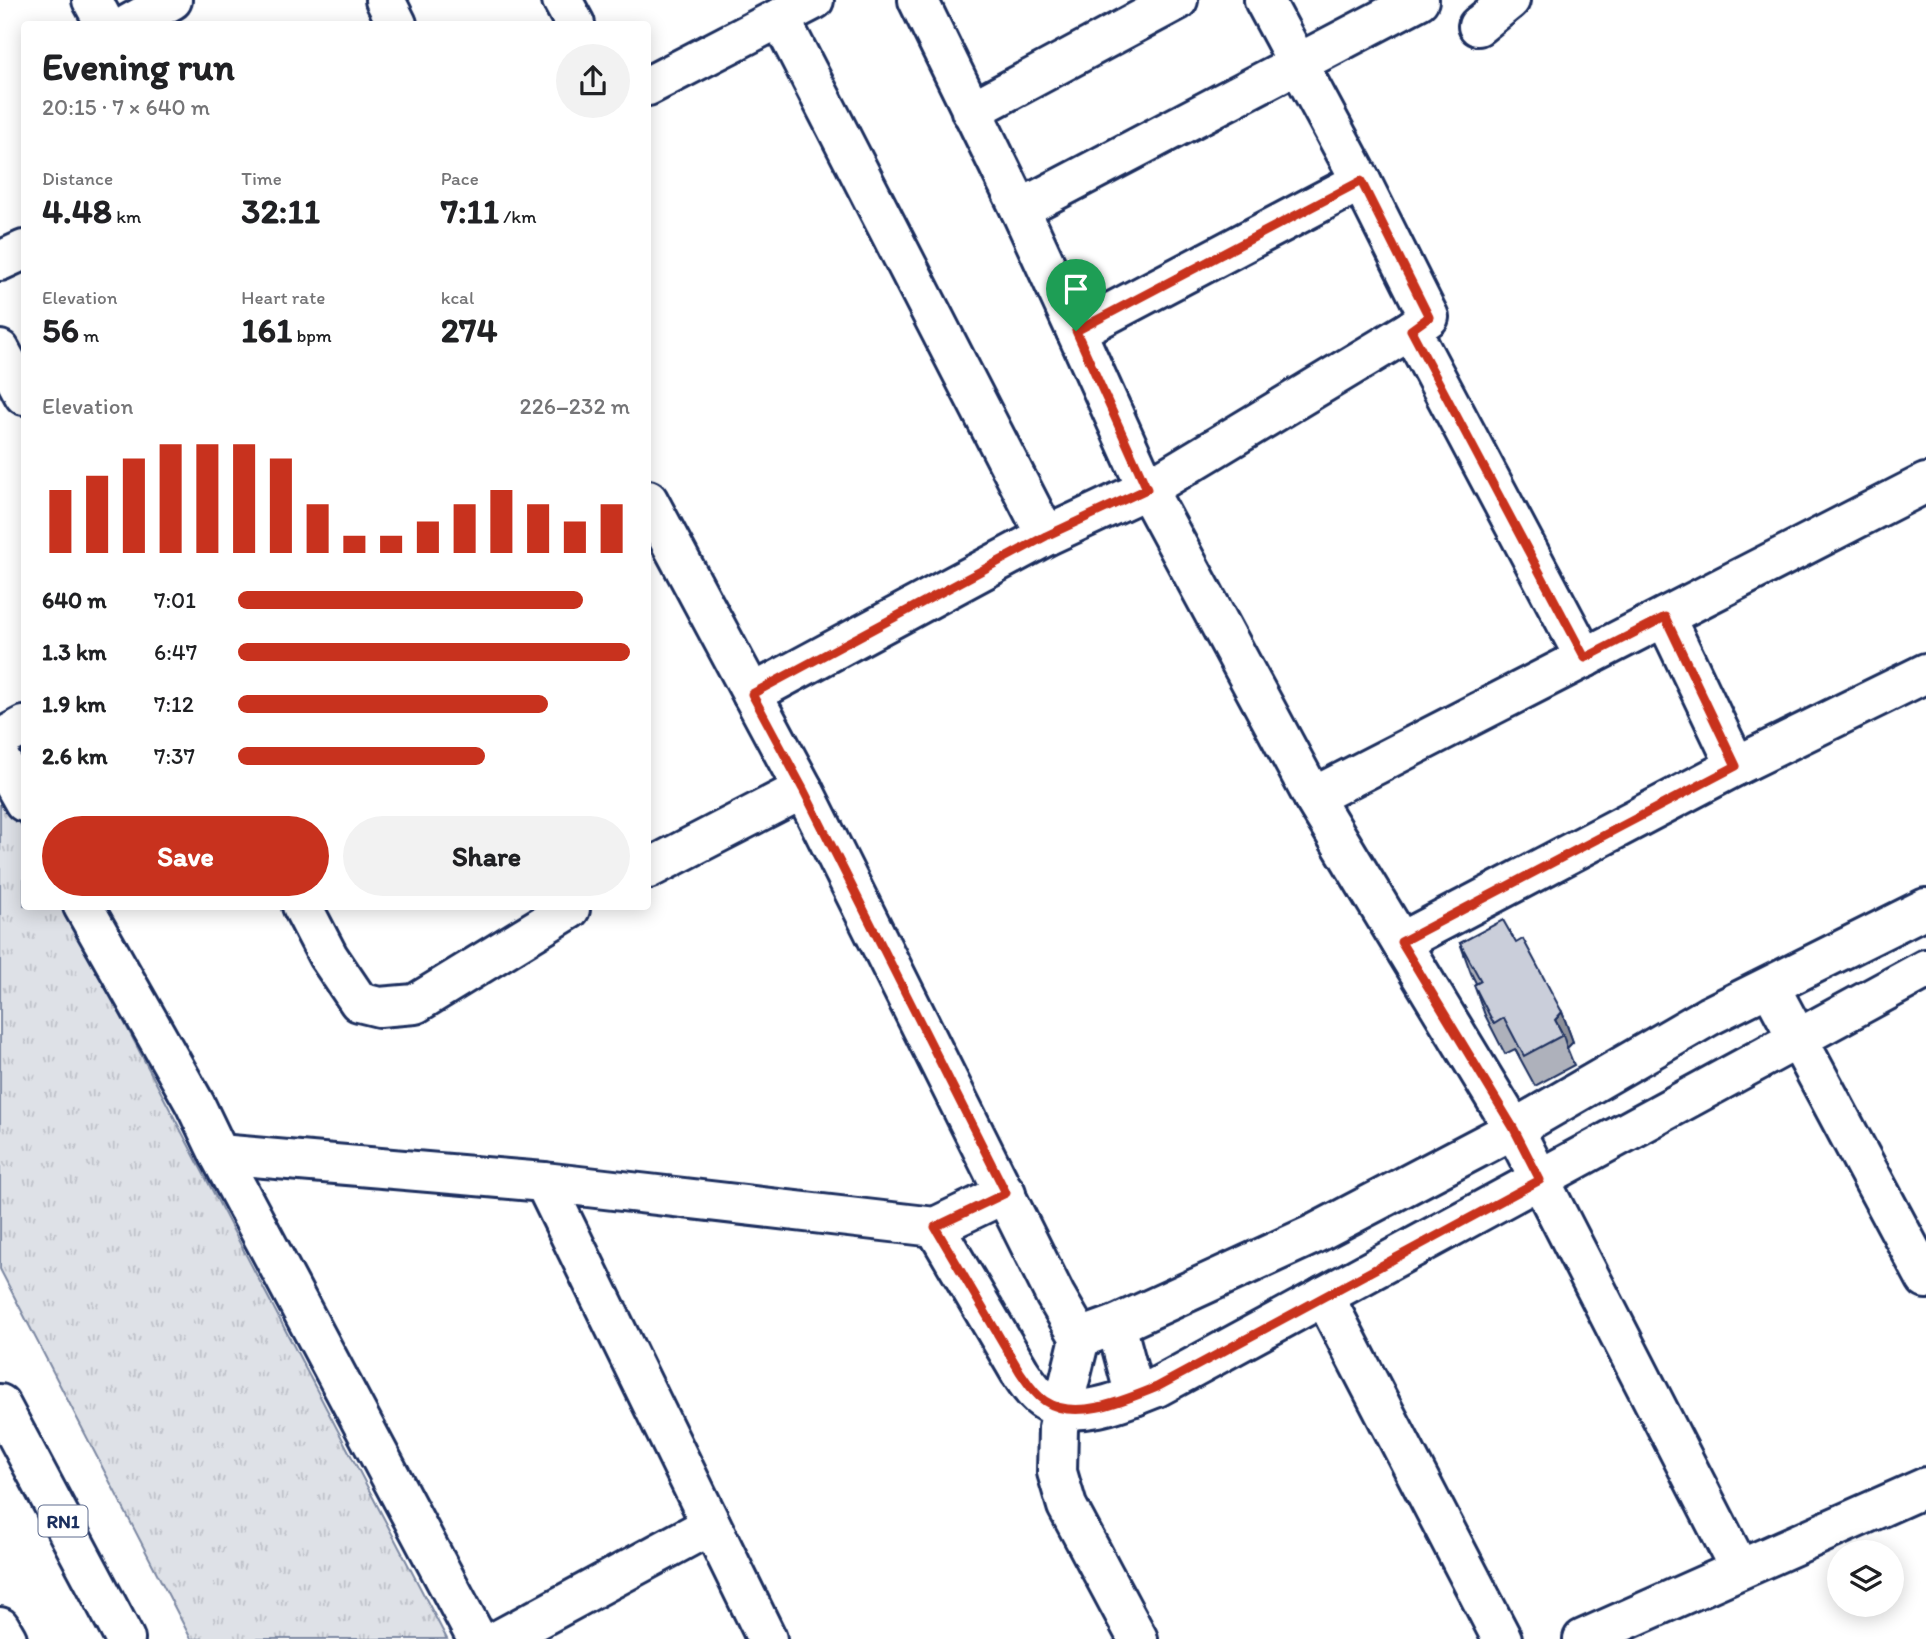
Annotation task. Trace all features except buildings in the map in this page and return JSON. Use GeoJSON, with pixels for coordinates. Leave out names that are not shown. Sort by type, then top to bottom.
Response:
{"type":"FeatureCollection","features":[{"type":"Feature","properties":{"kind":"main road"},"geometry":{"type":"LineString","coordinates":[[92,0],[103,21]]}},
{"type":"Feature","properties":{"kind":"main road"},"geometry":{"type":"LineString","coordinates":[[134,21],[172,0]]}},
{"type":"Feature","properties":{"kind":"main road"},"geometry":{"type":"LineString","coordinates":[[385,0],[396,21]]}},
{"type":"Feature","properties":{"kind":"main road"},"geometry":{"type":"LineString","coordinates":[[562,0],[573,21]]}},
{"type":"Feature","properties":{"kind":"main road"},"geometry":{"type":"LineString","coordinates":[[651,84],[814,0]]}},
{"type":"Feature","properties":{"kind":"main road"},"geometry":{"type":"LineString","coordinates":[[918,0],[1020,209],[1147,489],[1313,797],[1514,1129],[1739,1568]]}},
{"type":"Feature","properties":{"kind":"main road"},"geometry":{"type":"LineString","coordinates":[[971,111],[1178,0]]}},
{"type":"Feature","properties":{"kind":"main road"},"geometry":{"type":"LineString","coordinates":[[752,694],[1046,536],[1147,489],[1429,317],[1361,181],[1264,0]]}},
{"type":"Feature","properties":{"kind":"main road"},"geometry":{"type":"LineString","coordinates":[[1020,209],[1419,0]]}},
{"type":"Feature","properties":{"kind":"main road"},"geometry":{"type":"LineString","coordinates":[[1478,26],[1510,0]]}},
{"type":"Feature","properties":{"kind":"main road"},"geometry":{"type":"LineString","coordinates":[[780,18],[1046,536]]}},
{"type":"Feature","properties":{"kind":"main road"},"geometry":{"type":"LineString","coordinates":[[1076,331],[1361,181]]}},
{"type":"Feature","properties":{"kind":"main road"},"geometry":{"type":"LineString","coordinates":[[0,261],[21,251]]}},
{"type":"Feature","properties":{"kind":"main road"},"geometry":{"type":"LineString","coordinates":[[1411,330],[1585,658]]}},
{"type":"Feature","properties":{"kind":"main road"},"geometry":{"type":"LineString","coordinates":[[0,350],[21,389]]}},
{"type":"Feature","properties":{"kind":"main road"},"geometry":{"type":"LineString","coordinates":[[1313,797],[1926,483]]}},
{"type":"Feature","properties":{"kind":"main road"},"geometry":{"type":"LineString","coordinates":[[651,506],[803,789],[1055,1295],[1080,1338],[1058,1429],[1057,1472],[1067,1506],[1138,1639]]}},
{"type":"Feature","properties":{"kind":"main road"},"geometry":{"type":"LineString","coordinates":[[1665,617],[1736,766]]}},
{"type":"Feature","properties":{"kind":"main road"},"geometry":{"type":"LineString","coordinates":[[1401,942],[1736,766],[1926,673]]}},
{"type":"Feature","properties":{"kind":"main road"},"geometry":{"type":"LineString","coordinates":[[0,740],[21,728]]}},
{"type":"Feature","properties":{"kind":"main road"},"geometry":{"type":"LineString","coordinates":[[0,759],[21,798]]}},
{"type":"Feature","properties":{"kind":"main road"},"geometry":{"type":"LineString","coordinates":[[651,867],[803,789]]}},
{"type":"Feature","properties":{"kind":"main road"},"geometry":{"type":"LineString","coordinates":[[1080,1338],[1115,1325],[1312,1235],[1514,1129],[1709,1016],[1926,908]]}},
{"type":"Feature","properties":{"kind":"main road"},"geometry":{"type":"LineString","coordinates":[[85,910],[195,1104],[477,1639]]}},
{"type":"Feature","properties":{"kind":"main road"},"geometry":{"type":"LineString","coordinates":[[304,910],[328,956],[359,1002],[379,1007],[415,1004],[566,910]]}},
{"type":"Feature","properties":{"kind":"main road"},"geometry":{"type":"LineString","coordinates":[[935,1227],[1032,1389],[1046,1402],[1062,1408],[1097,1408],[1157,1387],[1926,969]]}},
{"type":"Feature","properties":{"kind":"main road"},"geometry":{"type":"LineString","coordinates":[[1770,987],[1926,1279]]}},
{"type":"Feature","properties":{"kind":"main road"},"geometry":{"type":"LineString","coordinates":[[219,1154],[544,1182],[935,1227],[1006,1193]]}},
{"type":"Feature","properties":{"kind":"main road"},"geometry":{"type":"LineString","coordinates":[[544,1182],[767,1639]]}},
{"type":"Feature","properties":{"kind":"main road"},"geometry":{"type":"LineString","coordinates":[[1324,1296],[1502,1639]]}},
{"type":"Feature","properties":{"kind":"main road"},"geometry":{"type":"LineString","coordinates":[[1115,1325],[1135,1396]]}},
{"type":"Feature","properties":{"kind":"main road","name":"RN1"},"geometry":{"type":"LineString","coordinates":[[0,1404],[125,1639]]}},
{"type":"Feature","properties":{"kind":"main road"},"geometry":{"type":"LineString","coordinates":[[1583,1639],[1739,1568],[1926,1488]]}},
{"type":"Feature","properties":{"kind":"main road"},"geometry":{"type":"LineString","coordinates":[[500,1639],[711,1525]]}},
{"type":"Feature","properties":{"kind":"main road"},"geometry":{"type":"LineString","coordinates":[[0,1627],[7,1639]]}},
{"type":"Feature","properties":{"kind":"green space"},"geometry":{"type":"Polygon","coordinates":[[[0,784],[21,825],[21,910],[66,910],[447,1639],[191,1639],[0,1269],[0,784]]]}},
{"type":"Feature","properties":{"kind":"route"},"geometry":{"type":"LineString","coordinates":[[1361,181],[1429,317],[1411,330],[1585,658],[1665,617],[1736,766],[1401,942],[1514,1129],[1540,1180],[1157,1387],[1097,1408],[1062,1408],[1046,1402],[1032,1389],[935,1227],[1006,1193],[803,789],[752,694],[1046,536],[1147,489],[1076,331],[1361,181]]}}]}
